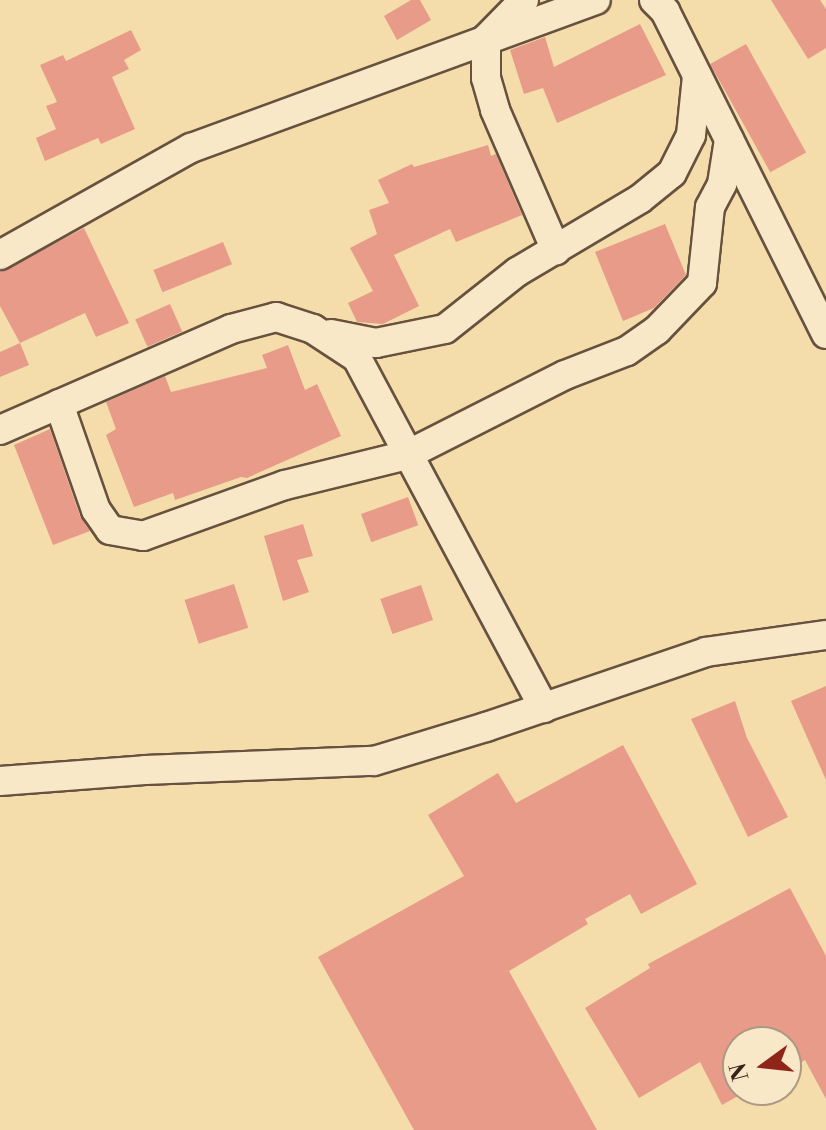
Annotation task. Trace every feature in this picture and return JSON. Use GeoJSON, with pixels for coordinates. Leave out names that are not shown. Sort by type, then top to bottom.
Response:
{"type":"FeatureCollection","features":[{"type":"Feature","properties":{"kind":"street"},"geometry":{"type":"LineString","coordinates":[[524,0],[486,39],[486,78],[495,110],[556,250]]}},
{"type":"Feature","properties":{"kind":"street"},"geometry":{"type":"LineString","coordinates":[[0,255],[191,148],[596,0]]}},
{"type":"Feature","properties":{"kind":"street"},"geometry":{"type":"LineString","coordinates":[[654,0],[665,11],[826,334]]}},
{"type":"Feature","properties":{"kind":"street"},"geometry":{"type":"LineString","coordinates":[[0,430],[246,325],[276,317],[319,333],[376,343],[445,329],[517,272],[619,214],[672,173],[691,135],[697,76]]}},
{"type":"Feature","properties":{"kind":"street"},"geometry":{"type":"LineString","coordinates":[[59,404],[96,510],[110,530],[143,536],[285,485],[407,455],[565,375],[627,351],[657,330],[702,283],[710,207],[722,184],[729,140]]}},
{"type":"Feature","properties":{"kind":"street"},"geometry":{"type":"LineString","coordinates":[[319,333],[357,358],[544,708]]}},
{"type":"Feature","properties":{"kind":"street"},"geometry":{"type":"LineString","coordinates":[[0,781],[145,770],[374,761],[544,708],[706,652],[826,635]]}},
{"type":"Feature","properties":{"kind":"building"},"geometry":{"type":"Polygon","coordinates":[[[411,0],[420,0],[431,20],[397,40],[384,16],[411,0]]]}},
{"type":"Feature","properties":{"kind":"building"},"geometry":{"type":"Polygon","coordinates":[[[771,0],[820,0],[826,9],[826,48],[808,59],[771,0]]]}},
{"type":"Feature","properties":{"kind":"building"},"geometry":{"type":"Polygon","coordinates":[[[640,24],[666,75],[557,123],[543,88],[524,94],[510,50],[545,37],[554,67],[640,24]]]}},
{"type":"Feature","properties":{"kind":"building"},"geometry":{"type":"Polygon","coordinates":[[[131,30],[141,50],[124,60],[129,69],[112,77],[135,129],[101,144],[98,138],[45,161],[36,138],[56,129],[46,106],[57,102],[40,65],[63,55],[66,61],[131,30]]]}},
{"type":"Feature","properties":{"kind":"building"},"geometry":{"type":"Polygon","coordinates":[[[746,44],[806,152],[770,172],[710,64],[746,44]]]}},
{"type":"Feature","properties":{"kind":"building"},"geometry":{"type":"Polygon","coordinates":[[[488,145],[491,156],[496,154],[522,215],[456,242],[450,229],[394,255],[419,306],[383,324],[357,322],[348,303],[373,291],[350,248],[377,234],[369,210],[389,203],[378,180],[412,164],[414,167],[488,145]]]}},
{"type":"Feature","properties":{"kind":"building"},"geometry":{"type":"Polygon","coordinates":[[[665,224],[686,275],[654,308],[623,321],[595,252],[665,224]]]}},
{"type":"Feature","properties":{"kind":"building"},"geometry":{"type":"Polygon","coordinates":[[[84,228],[129,323],[96,337],[85,313],[20,343],[0,306],[0,272],[84,228]]]}},
{"type":"Feature","properties":{"kind":"building"},"geometry":{"type":"Polygon","coordinates":[[[223,242],[232,264],[162,292],[153,270],[223,242]]]}},
{"type":"Feature","properties":{"kind":"building"},"geometry":{"type":"Polygon","coordinates":[[[170,304],[182,331],[147,347],[135,319],[170,304]]]}},
{"type":"Feature","properties":{"kind":"building"},"geometry":{"type":"Polygon","coordinates":[[[20,343],[29,365],[0,377],[0,352],[20,343]]]}},
{"type":"Feature","properties":{"kind":"building"},"geometry":{"type":"Polygon","coordinates":[[[288,345],[305,390],[317,384],[341,436],[247,478],[241,477],[175,500],[173,493],[134,507],[106,435],[116,429],[106,402],[165,376],[171,392],[267,368],[262,355],[288,345]]]}},
{"type":"Feature","properties":{"kind":"building"},"geometry":{"type":"Polygon","coordinates":[[[50,429],[80,516],[90,531],[53,545],[14,445],[50,429]]]}},
{"type":"Feature","properties":{"kind":"building"},"geometry":{"type":"Polygon","coordinates":[[[408,497],[418,525],[371,542],[361,514],[408,497]]]}},
{"type":"Feature","properties":{"kind":"building"},"geometry":{"type":"Polygon","coordinates":[[[303,524],[313,556],[297,560],[309,592],[283,601],[264,536],[303,524]]]}},
{"type":"Feature","properties":{"kind":"building"},"geometry":{"type":"Polygon","coordinates":[[[234,584],[248,628],[199,644],[185,600],[234,584]]]}},
{"type":"Feature","properties":{"kind":"building"},"geometry":{"type":"Polygon","coordinates":[[[421,585],[433,620],[392,634],[380,599],[421,585]]]}},
{"type":"Feature","properties":{"kind":"building"},"geometry":{"type":"Polygon","coordinates":[[[826,686],[826,780],[791,701],[826,686]]]}},
{"type":"Feature","properties":{"kind":"building"},"geometry":{"type":"Polygon","coordinates":[[[735,701],[747,738],[788,817],[748,837],[691,719],[735,701]]]}},
{"type":"Feature","properties":{"kind":"building"},"geometry":{"type":"Polygon","coordinates":[[[623,745],[697,884],[641,914],[630,894],[585,919],[588,924],[509,971],[597,1130],[414,1130],[318,957],[464,876],[428,815],[498,773],[516,803],[623,745]]]}},
{"type":"Feature","properties":{"kind":"building"},"geometry":{"type":"Polygon","coordinates":[[[790,888],[826,956],[826,1099],[805,1060],[802,1062],[802,1026],[722,1026],[722,1105],[700,1062],[639,1098],[585,1008],[650,968],[648,964],[790,888]]]}}]}
